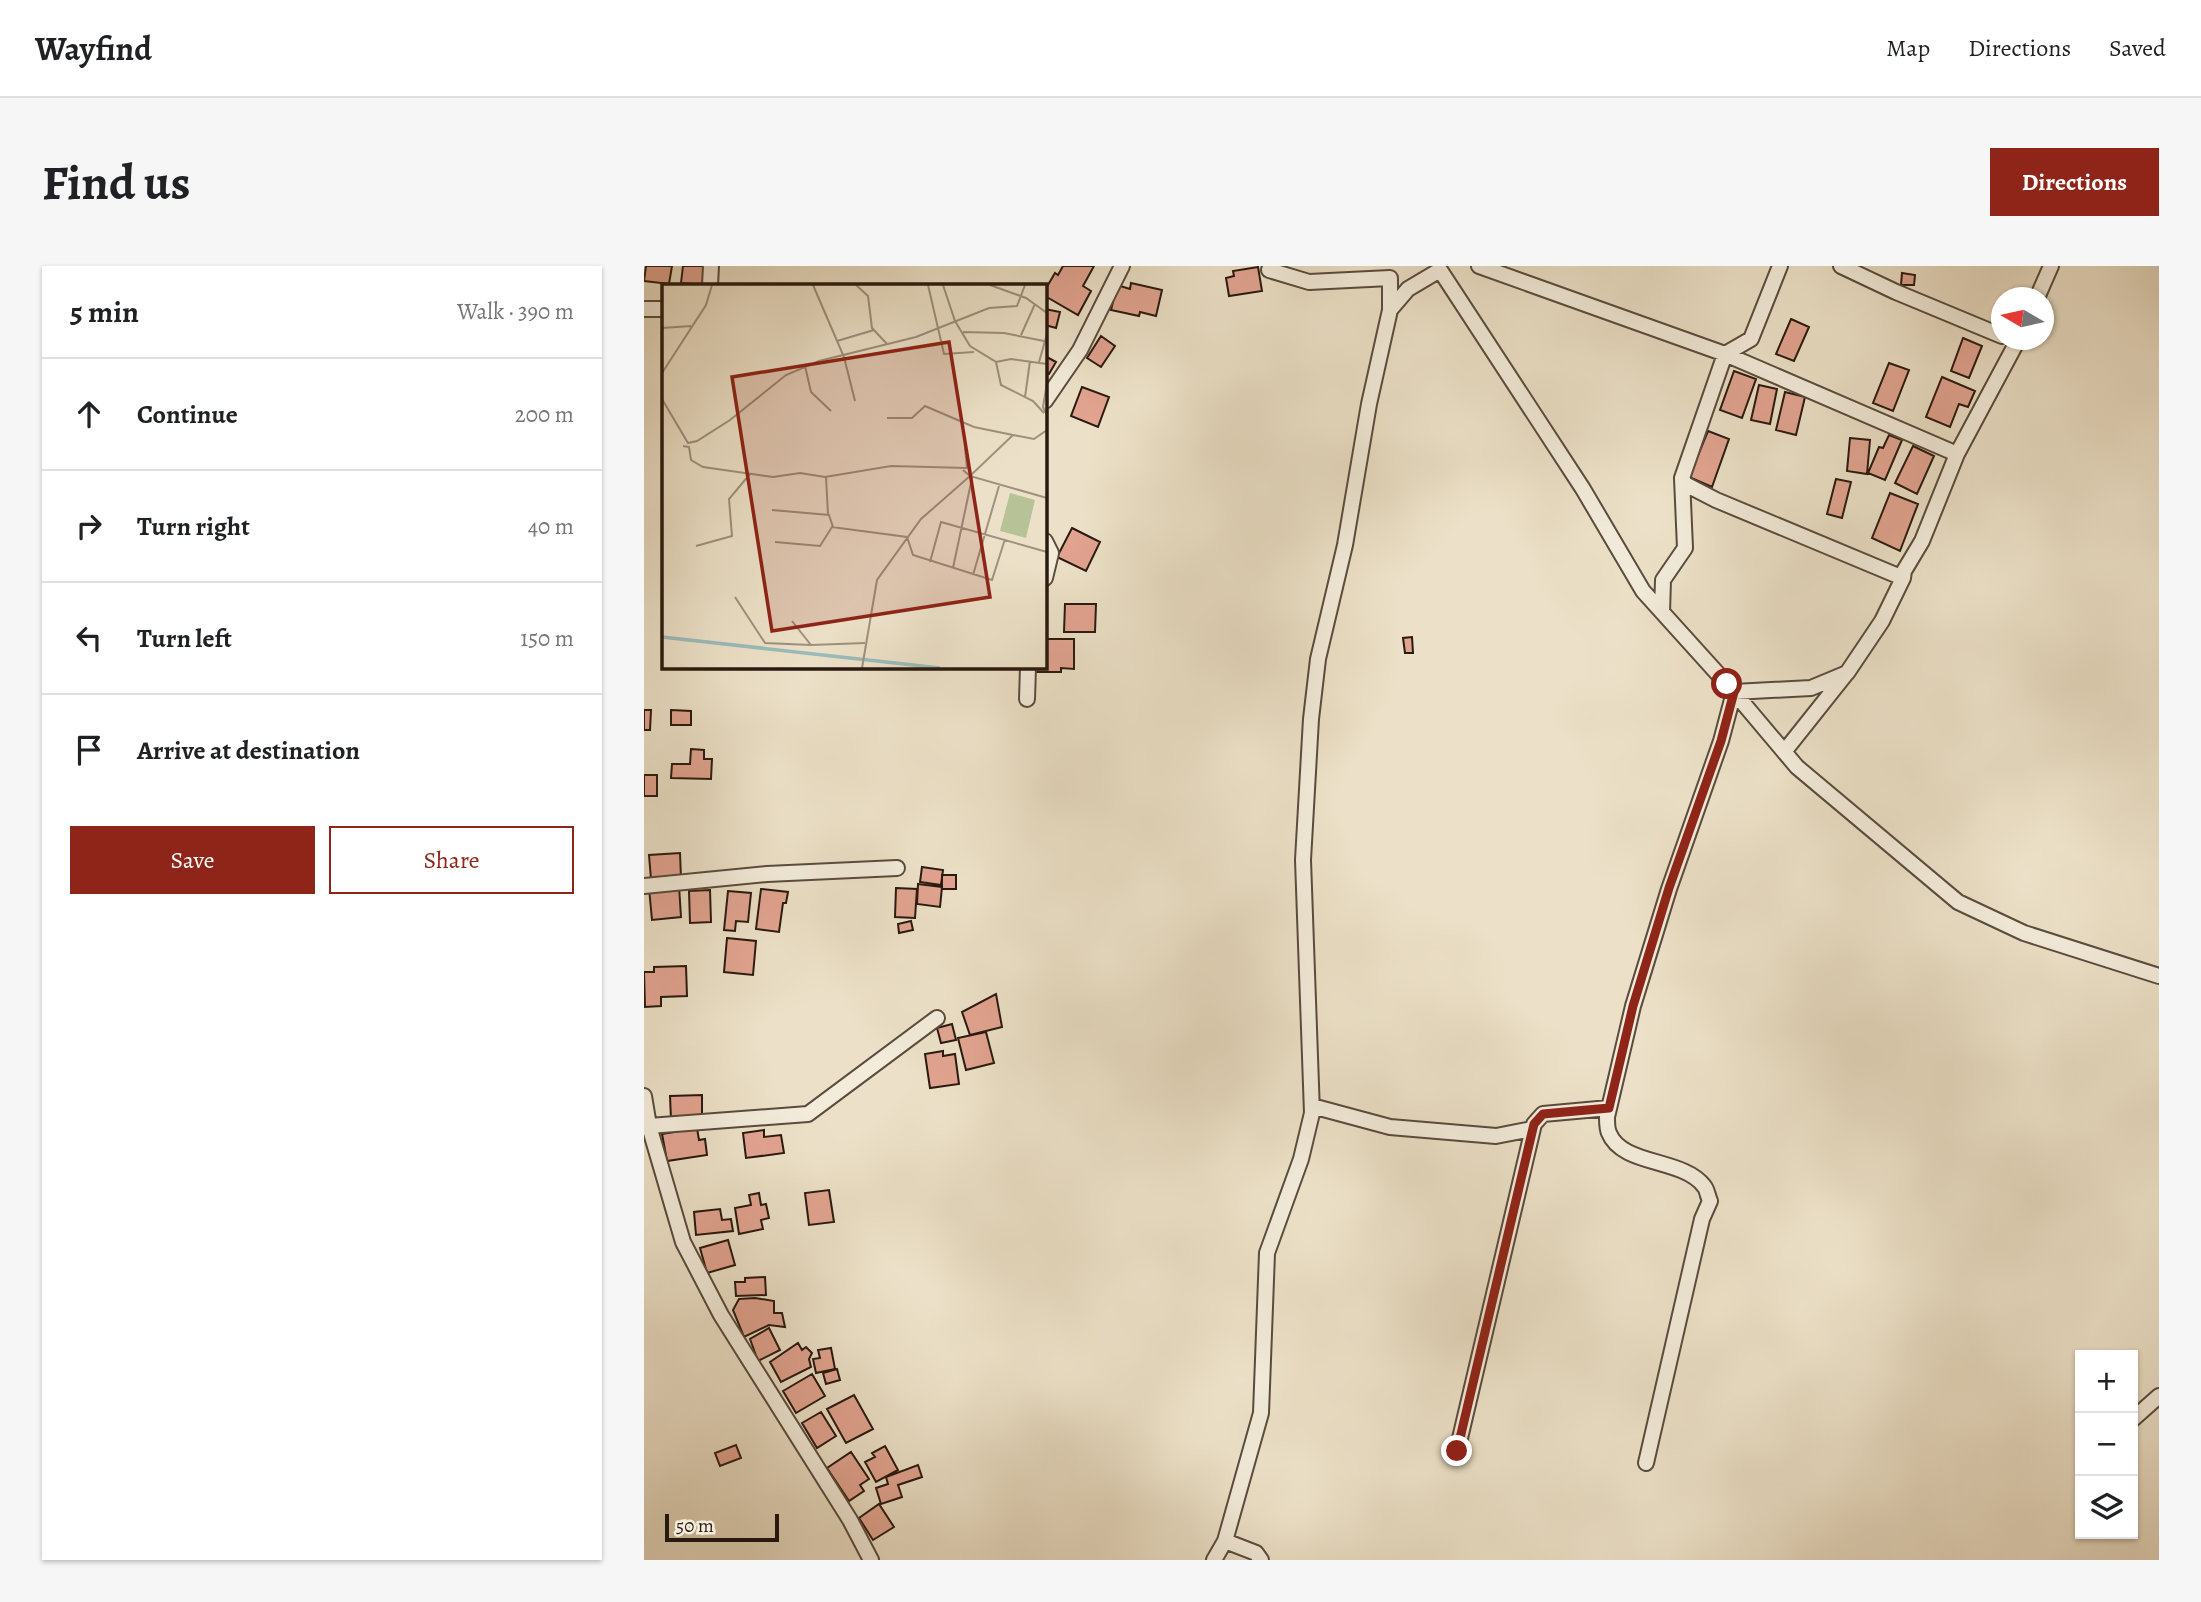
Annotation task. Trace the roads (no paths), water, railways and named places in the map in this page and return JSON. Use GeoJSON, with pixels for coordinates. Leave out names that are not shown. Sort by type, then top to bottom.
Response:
{"type":"FeatureCollection","features":[{"type":"Feature","properties":{"kind":"street"},"geometry":{"type":"LineString","coordinates":[[709,284],[711,266]]}},
{"type":"Feature","properties":{"kind":"street"},"geometry":{"type":"LineString","coordinates":[[1046,400],[1080,350],[1122,266]]}},
{"type":"Feature","properties":{"kind":"street"},"geometry":{"type":"LineString","coordinates":[[1479,266],[1725,354],[1957,454]]}},
{"type":"Feature","properties":{"kind":"street"},"geometry":{"type":"LineString","coordinates":[[1662,612],[1663,580],[1685,548],[1682,478],[1725,354],[1751,339],[1780,266]]}},
{"type":"Feature","properties":{"kind":"street"},"geometry":{"type":"LineString","coordinates":[[1841,266],[1991,333]]}},
{"type":"Feature","properties":{"kind":"street"},"geometry":{"type":"LineString","coordinates":[[2042,287],[2051,266]]}},
{"type":"Feature","properties":{"kind":"street"},"geometry":{"type":"LineString","coordinates":[[1390,310],[1408,289],[1440,267],[1583,489],[1643,591],[1797,767],[1958,902],[2024,933],[2159,976]]}},
{"type":"Feature","properties":{"kind":"street"},"geometry":{"type":"LineString","coordinates":[[1214,1560],[1225,1541],[1261,1413],[1267,1253],[1301,1159],[1312,1106],[1303,860],[1311,719],[1318,659],[1345,545],[1368,404],[1390,310],[1390,272],[1309,282],[1269,270]]}},
{"type":"Feature","properties":{"kind":"street"},"geometry":{"type":"LineString","coordinates":[[644,309],[662,309]]}},
{"type":"Feature","properties":{"kind":"street"},"geometry":{"type":"LineString","coordinates":[[1784,752],[1847,673],[1882,621],[1904,571],[1922,541],[1957,454],[2009,350]]}},
{"type":"Feature","properties":{"kind":"street"},"geometry":{"type":"LineString","coordinates":[[1682,478],[1685,484],[1716,500],[1903,578]]}},
{"type":"Feature","properties":{"kind":"street"},"geometry":{"type":"LineString","coordinates":[[1046,543],[1051,554],[1046,574]]}},
{"type":"Feature","properties":{"kind":"street"},"geometry":{"type":"LineString","coordinates":[[1027,699],[1028,668]]}},
{"type":"Feature","properties":{"kind":"street"},"geometry":{"type":"LineString","coordinates":[[1734,692],[1811,688],[1847,673]]}},
{"type":"Feature","properties":{"kind":"street"},"geometry":{"type":"LineString","coordinates":[[1646,1463],[1699,1233],[1710,1201],[1704,1186],[1686,1172],[1636,1155],[1616,1145],[1608,1132],[1607,1117],[1633,1006],[1669,888],[1721,741],[1734,692]]}},
{"type":"Feature","properties":{"kind":"street"},"geometry":{"type":"LineString","coordinates":[[644,886],[766,874],[897,868]]}},
{"type":"Feature","properties":{"kind":"street"},"geometry":{"type":"LineString","coordinates":[[649,1126],[808,1114],[937,1018]]}},
{"type":"Feature","properties":{"kind":"street"},"geometry":{"type":"LineString","coordinates":[[644,1096],[649,1126],[683,1242],[721,1315],[850,1520],[871,1560]]}},
{"type":"Feature","properties":{"kind":"street"},"geometry":{"type":"LineString","coordinates":[[1312,1106],[1390,1127],[1415,1130],[1496,1136],[1532,1129]]}},
{"type":"Feature","properties":{"kind":"street"},"geometry":{"type":"LineString","coordinates":[[1457,1451],[1532,1129],[1543,1114],[1609,1108]]}},
{"type":"Feature","properties":{"kind":"street"},"geometry":{"type":"LineString","coordinates":[[2138,1415],[2159,1396]]}},
{"type":"Feature","properties":{"kind":"street"},"geometry":{"type":"LineString","coordinates":[[1225,1541],[1256,1553],[1261,1560]]}}]}
